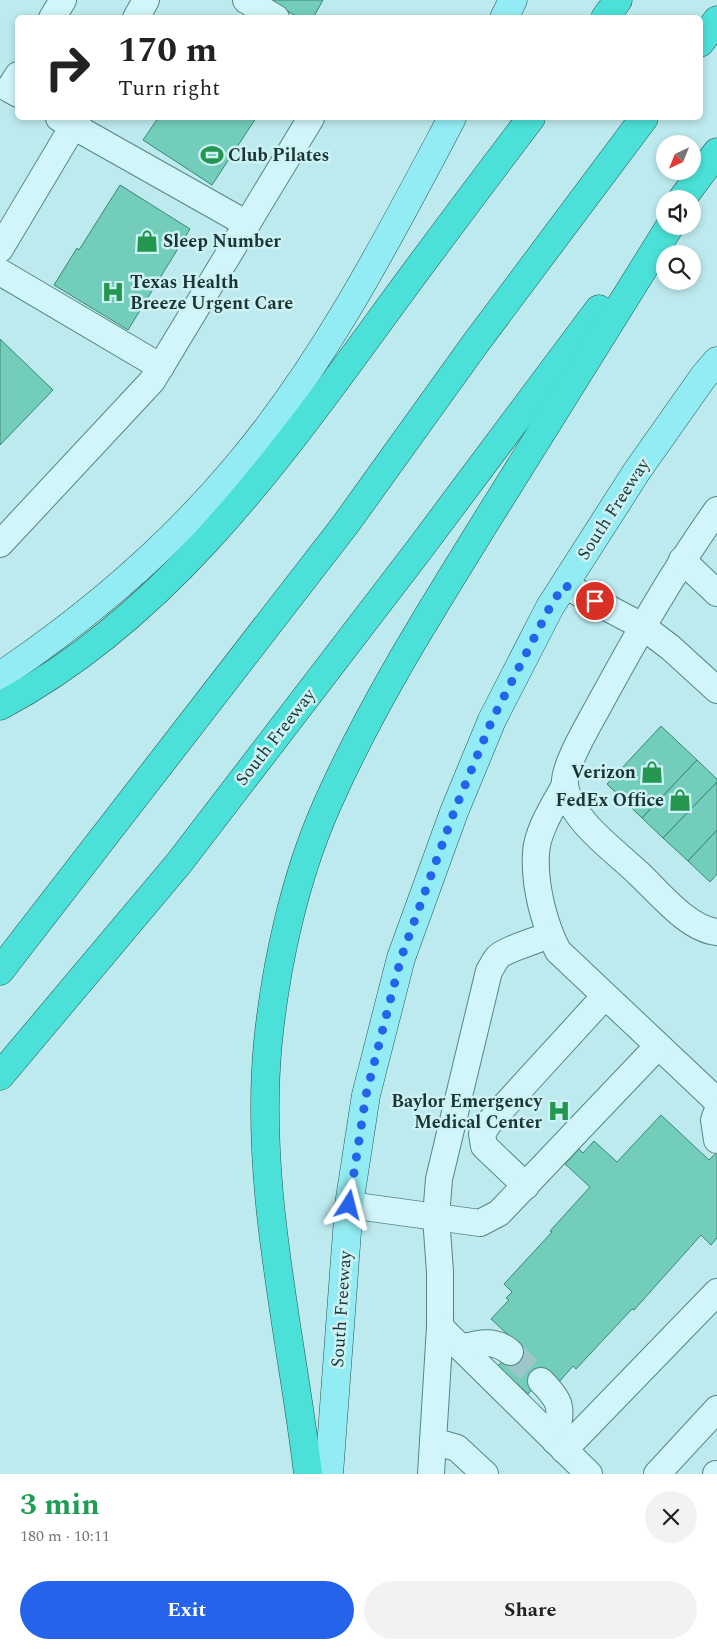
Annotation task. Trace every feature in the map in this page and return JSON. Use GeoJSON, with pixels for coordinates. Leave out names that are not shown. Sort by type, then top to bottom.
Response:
{"type":"FeatureCollection","features":[{"type":"Feature","properties":{"kind":"highway"},"geometry":{"type":"LineString","coordinates":[[607,15],[618,0]]}},
{"type":"Feature","properties":{"kind":"highway"},"geometry":{"type":"LineString","coordinates":[[703,39],[717,20]]}},
{"type":"Feature","properties":{"kind":"highway"},"geometry":{"type":"LineString","coordinates":[[0,706],[66,666],[107,635],[179,570],[211,537],[316,408],[529,120]]}},
{"type":"Feature","properties":{"kind":"highway"},"geometry":{"type":"LineString","coordinates":[[0,971],[345,525],[475,344],[643,120]]}},
{"type":"Feature","properties":{"kind":"highway"},"geometry":{"type":"LineString","coordinates":[[689,190],[714,156]]}},
{"type":"Feature","properties":{"kind":"highway"},"geometry":{"type":"LineString","coordinates":[[693,190],[714,156]]}},
{"type":"Feature","properties":{"kind":"highway","name":"South Freeway"},"geometry":{"type":"LineString","coordinates":[[0,1076],[179,863],[418,551],[656,234]]}},
{"type":"Feature","properties":{"kind":"highway"},"geometry":{"type":"LineString","coordinates":[[308,1474],[280,1288],[270,1204],[265,1121],[268,1042],[278,970],[303,867],[326,806],[369,718],[416,635],[664,235]]}},
{"type":"Feature","properties":{"kind":"main road"},"geometry":{"type":"LineString","coordinates":[[506,15],[513,0]]}},
{"type":"Feature","properties":{"kind":"main road"},"geometry":{"type":"LineString","coordinates":[[0,676],[33,654],[134,574],[183,527],[240,464],[287,401],[332,332],[400,216],[451,120]]}},
{"type":"Feature","properties":{"kind":"main road","name":"South Freeway"},"geometry":{"type":"LineString","coordinates":[[329,1474],[349,1205],[366,1095],[401,958],[454,812],[492,720],[550,607],[636,471],[704,376],[717,361]]}},
{"type":"Feature","properties":{"kind":"lane"},"geometry":{"type":"LineString","coordinates":[[54,15],[63,0]]}},
{"type":"Feature","properties":{"kind":"lane"},"geometry":{"type":"LineString","coordinates":[[138,15],[146,0]]}},
{"type":"Feature","properties":{"kind":"lane"},"geometry":{"type":"LineString","coordinates":[[246,0],[271,15]]}},
{"type":"Feature","properties":{"kind":"lane"},"geometry":{"type":"LineString","coordinates":[[0,249],[70,120],[247,224]]}},
{"type":"Feature","properties":{"kind":"lane"},"geometry":{"type":"LineString","coordinates":[[0,544],[152,381],[310,120]]}},
{"type":"Feature","properties":{"kind":"lane"},"geometry":{"type":"LineString","coordinates":[[0,272],[161,367]]}},
{"type":"Feature","properties":{"kind":"lane"},"geometry":{"type":"LineString","coordinates":[[717,510],[682,560],[642,626],[582,738],[566,773],[565,786],[571,804],[580,818],[591,829],[684,916],[701,928],[717,932]]}},
{"type":"Feature","properties":{"kind":"lane"},"geometry":{"type":"LineString","coordinates":[[682,560],[717,593]]}},
{"type":"Feature","properties":{"kind":"lane"},"geometry":{"type":"LineString","coordinates":[[564,585],[642,626],[671,648],[717,690]]}},
{"type":"Feature","properties":{"kind":"lane"},"geometry":{"type":"LineString","coordinates":[[565,786],[545,822],[536,852],[539,896],[549,935],[558,952],[717,1101]]}},
{"type":"Feature","properties":{"kind":"lane"},"geometry":{"type":"LineString","coordinates":[[431,1474],[440,1327],[440,1272],[436,1217],[439,1179],[489,971],[498,956],[508,949],[526,945],[549,935]]}},
{"type":"Feature","properties":{"kind":"lane"},"geometry":{"type":"LineString","coordinates":[[526,1186],[484,1146],[482,1134],[488,1124],[605,996]]}},
{"type":"Feature","properties":{"kind":"lane"},"geometry":{"type":"LineString","coordinates":[[349,1205],[480,1223],[499,1214],[658,1046]]}},
{"type":"Feature","properties":{"kind":"lane"},"geometry":{"type":"LineString","coordinates":[[717,1112],[714,1120],[714,1132],[717,1140]]}},
{"type":"Feature","properties":{"kind":"lane"},"geometry":{"type":"LineString","coordinates":[[559,1446],[717,1292]]}},
{"type":"Feature","properties":{"kind":"lane"},"geometry":{"type":"LineString","coordinates":[[440,1327],[589,1474]]}},
{"type":"Feature","properties":{"kind":"lane"},"geometry":{"type":"LineString","coordinates":[[461,1348],[480,1342],[503,1346],[510,1352]]}},
{"type":"Feature","properties":{"kind":"lane"},"geometry":{"type":"LineString","coordinates":[[541,1381],[555,1395],[560,1405],[559,1446]]}},
{"type":"Feature","properties":{"kind":"lane"},"geometry":{"type":"LineString","coordinates":[[658,1474],[717,1409]]}},
{"type":"Feature","properties":{"kind":"lane"},"geometry":{"type":"LineString","coordinates":[[433,1441],[457,1448],[485,1474]]}},
{"type":"Feature","properties":{"kind":"building"},"geometry":{"type":"Polygon","coordinates":[[[270,0],[323,0],[315,15],[294,15],[270,0]]]}},
{"type":"Feature","properties":{"kind":"building"},"geometry":{"type":"Polygon","coordinates":[[[157,120],[255,120],[212,185],[143,140],[157,120]]]}},
{"type":"Feature","properties":{"kind":"building"},"geometry":{"type":"Polygon","coordinates":[[[120,185],[190,229],[128,330],[54,285],[77,248],[79,250],[120,185]]]}},
{"type":"Feature","properties":{"kind":"building"},"geometry":{"type":"Polygon","coordinates":[[[0,339],[53,390],[0,445],[0,339]]]}},
{"type":"Feature","properties":{"kind":"building","name":"Verizon"},"geometry":{"type":"Polygon","coordinates":[[[661,726],[697,760],[642,818],[607,784],[661,726]]]}},
{"type":"Feature","properties":{"kind":"building","name":"FedEx Office"},"geometry":{"type":"Polygon","coordinates":[[[697,760],[717,779],[717,782],[663,838],[642,818],[697,760]]]}},
{"type":"Feature","properties":{"kind":"building"},"geometry":{"type":"Polygon","coordinates":[[[717,782],[717,830],[688,861],[663,838],[717,782]]]}},
{"type":"Feature","properties":{"kind":"building"},"geometry":{"type":"Polygon","coordinates":[[[717,830],[717,874],[710,882],[688,861],[717,830]]]}},
{"type":"Feature","properties":{"kind":"building"},"geometry":{"type":"Polygon","coordinates":[[[661,1115],[709,1160],[717,1152],[717,1238],[711,1245],[701,1235],[634,1310],[632,1309],[576,1369],[573,1366],[559,1382],[549,1372],[528,1394],[498,1366],[518,1344],[491,1319],[509,1300],[506,1298],[512,1292],[504,1284],[590,1187],[565,1164],[579,1149],[583,1153],[594,1141],[617,1162],[661,1115]]]}},
{"type":"Feature","properties":{"kind":"tunnel"},"geometry":{"type":"LineString","coordinates":[[510,1352],[541,1381]]}},
{"type":"Feature","properties":{"kind":"place","name":"Club Pilates"},"geometry":{"type":"Point","coordinates":[212,155]}},
{"type":"Feature","properties":{"kind":"place","name":"Sleep Number"},"geometry":{"type":"Point","coordinates":[147,241]}},
{"type":"Feature","properties":{"kind":"place","name":"Texas Health Breeze Urgent Care"},"geometry":{"type":"Point","coordinates":[113,292]}},
{"type":"Feature","properties":{"kind":"place","name":"Verizon"},"geometry":{"type":"Point","coordinates":[652,772]}},
{"type":"Feature","properties":{"kind":"place","name":"FedEx Office"},"geometry":{"type":"Point","coordinates":[680,800]}},
{"type":"Feature","properties":{"kind":"place","name":"Baylor Emergency Medical Center"},"geometry":{"type":"Point","coordinates":[559,1111]}},
{"type":"Feature","properties":{"kind":"route"},"geometry":{"type":"LineString","coordinates":[[349,1205],[366,1095],[401,958],[454,812],[492,720],[550,607],[564,585],[595,601]]}}]}
